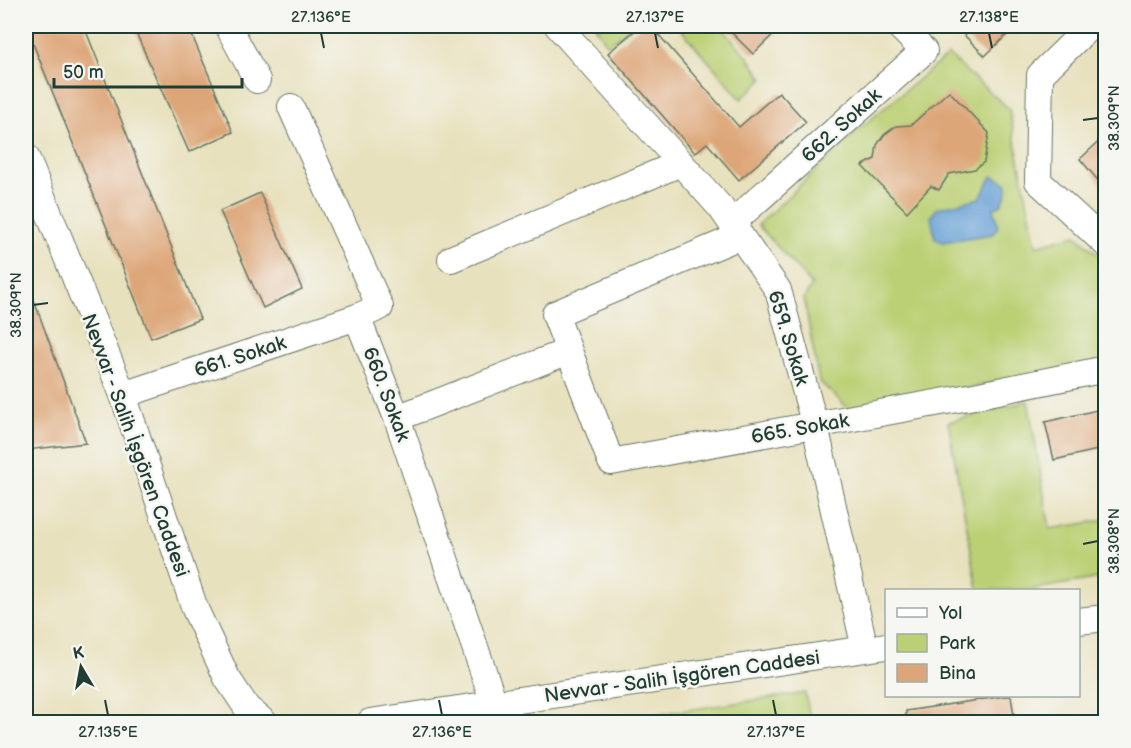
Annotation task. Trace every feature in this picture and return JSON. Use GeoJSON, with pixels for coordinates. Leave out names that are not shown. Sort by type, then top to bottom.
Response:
{"type":"FeatureCollection","features":[{"type":"Feature","properties":{"kind":"street"},"geometry":{"type":"LineString","coordinates":[[228,26],[256,80]]}},
{"type":"Feature","properties":{"kind":"street","name":"659. Sokak"},"geometry":{"type":"LineString","coordinates":[[558,26],[721,208],[778,290],[876,648]]}},
{"type":"Feature","properties":{"kind":"street","name":"662. Sokak"},"geometry":{"type":"LineString","coordinates":[[736,229],[924,51],[899,26]]}},
{"type":"Feature","properties":{"kind":"street"},"geometry":{"type":"LineString","coordinates":[[1090,26],[1040,75],[1038,181],[1106,244]]}},
{"type":"Feature","properties":{"kind":"street"},"geometry":{"type":"LineString","coordinates":[[291,107],[380,307],[357,317]]}},
{"type":"Feature","properties":{"kind":"street","name":"Nevvar - Salih İşgören Caddesi"},"geometry":{"type":"LineString","coordinates":[[26,157],[123,395],[195,609],[227,678],[247,708],[264,723]]}},
{"type":"Feature","properties":{"kind":"street"},"geometry":{"type":"LineString","coordinates":[[451,259],[681,163]]}},
{"type":"Feature","properties":{"kind":"street"},"geometry":{"type":"LineString","coordinates":[[397,418],[569,351],[555,314],[736,229]]}},
{"type":"Feature","properties":{"kind":"street","name":"661. Sokak"},"geometry":{"type":"LineString","coordinates":[[123,395],[357,317]]}},
{"type":"Feature","properties":{"kind":"street","name":"660. Sokak"},"geometry":{"type":"LineString","coordinates":[[357,317],[397,418],[494,703]]}},
{"type":"Feature","properties":{"kind":"street","name":"665. Sokak"},"geometry":{"type":"LineString","coordinates":[[569,351],[611,462],[815,426],[1106,369]]}},
{"type":"Feature","properties":{"kind":"street"},"geometry":{"type":"LineString","coordinates":[[1080,621],[1106,618]]}},
{"type":"Feature","properties":{"kind":"street","name":"Nevvar - Salih İşgören Caddesi"},"geometry":{"type":"LineString","coordinates":[[370,723],[876,648]]}},
{"type":"Feature","properties":{"kind":"green space"},"geometry":{"type":"Polygon","coordinates":[[[595,26],[633,26],[607,45],[595,26]]]}},
{"type":"Feature","properties":{"kind":"green space"},"geometry":{"type":"Polygon","coordinates":[[[678,26],[720,26],[748,57],[763,79],[741,99],[678,26]]]}},
{"type":"Feature","properties":{"kind":"green space"},"geometry":{"type":"Polygon","coordinates":[[[948,55],[1009,109],[1036,246],[1076,235],[1105,261],[1105,360],[852,412],[819,381],[804,299],[812,285],[758,225],[859,129],[948,55]]]}},
{"type":"Feature","properties":{"kind":"green space"},"geometry":{"type":"Polygon","coordinates":[[[1028,401],[1050,529],[1105,520],[1105,577],[1035,589],[978,589],[948,422],[1028,401]]]}},
{"type":"Feature","properties":{"kind":"green space"},"geometry":{"type":"Polygon","coordinates":[[[805,693],[811,722],[604,722],[805,693]]]}},
{"type":"Feature","properties":{"kind":"water"},"geometry":{"type":"Polygon","coordinates":[[[992,176],[1007,183],[1007,193],[1001,205],[994,208],[998,226],[993,234],[943,242],[935,239],[931,217],[937,208],[980,198],[992,176]]]}},
{"type":"Feature","properties":{"kind":"building"},"geometry":{"type":"Polygon","coordinates":[[[26,26],[84,26],[200,319],[151,338],[26,26]]]}},
{"type":"Feature","properties":{"kind":"building"},"geometry":{"type":"Polygon","coordinates":[[[133,26],[188,26],[233,132],[189,152],[133,26]]]}},
{"type":"Feature","properties":{"kind":"building"},"geometry":{"type":"Polygon","coordinates":[[[640,26],[651,26],[739,127],[779,92],[806,122],[739,180],[707,143],[695,153],[608,53],[640,26]]]}},
{"type":"Feature","properties":{"kind":"building"},"geometry":{"type":"Polygon","coordinates":[[[725,26],[782,26],[753,54],[725,26]]]}},
{"type":"Feature","properties":{"kind":"building"},"geometry":{"type":"Polygon","coordinates":[[[955,26],[1016,26],[985,56],[955,26]]]}},
{"type":"Feature","properties":{"kind":"building"},"geometry":{"type":"Polygon","coordinates":[[[949,91],[989,133],[984,162],[975,169],[949,174],[939,190],[931,186],[907,212],[862,166],[875,159],[877,145],[884,135],[896,126],[911,125],[949,91]]]}},
{"type":"Feature","properties":{"kind":"building"},"geometry":{"type":"Polygon","coordinates":[[[1106,135],[1106,190],[1080,159],[1106,135]]]}},
{"type":"Feature","properties":{"kind":"building"},"geometry":{"type":"Polygon","coordinates":[[[260,193],[302,289],[263,308],[220,211],[260,193]]]}},
{"type":"Feature","properties":{"kind":"building"},"geometry":{"type":"Polygon","coordinates":[[[26,284],[28,284],[86,443],[26,450],[26,284]]]}},
{"type":"Feature","properties":{"kind":"building"},"geometry":{"type":"Polygon","coordinates":[[[1106,408],[1106,448],[1054,460],[1045,422],[1106,408]]]}},
{"type":"Feature","properties":{"kind":"building"},"geometry":{"type":"Polygon","coordinates":[[[1011,697],[1015,723],[906,723],[906,711],[1011,697]]]}}]}
